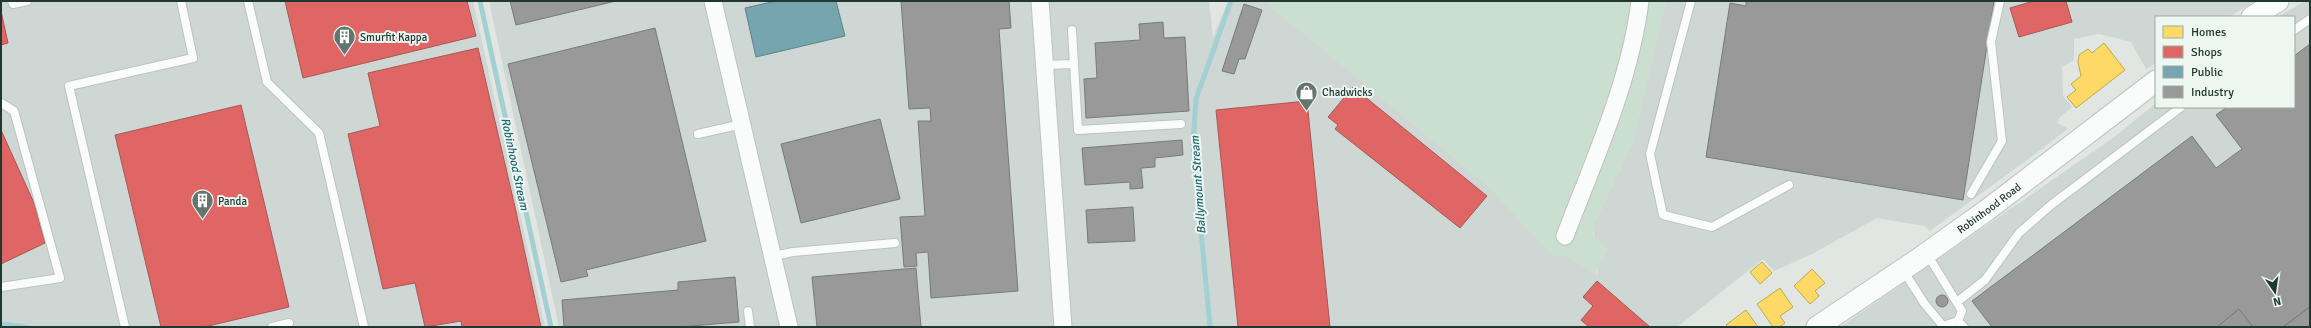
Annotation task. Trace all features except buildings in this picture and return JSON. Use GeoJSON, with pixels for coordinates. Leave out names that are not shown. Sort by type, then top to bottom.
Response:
{"type":"FeatureCollection","features":[{"type":"Feature","properties":{"kind":"street"},"geometry":{"type":"LineString","coordinates":[[713,1],[789,327]]}},
{"type":"Feature","properties":{"kind":"street"},"geometry":{"type":"LineString","coordinates":[[1040,1],[1063,327]]}},
{"type":"Feature","properties":{"kind":"street"},"geometry":{"type":"LineString","coordinates":[[1565,236],[1615,104],[1637,25],[1640,1]]}},
{"type":"Feature","properties":{"kind":"street"},"geometry":{"type":"LineString","coordinates":[[2254,16],[2278,1]]}},
{"type":"Feature","properties":{"kind":"street","name":"Robinhood Road"},"geometry":{"type":"LineString","coordinates":[[1817,327],[1903,270],[1987,210],[2155,82]]}},
{"type":"Feature","properties":{"kind":"lane"},"geometry":{"type":"LineString","coordinates":[[12,1],[13,4],[27,1]]}},
{"type":"Feature","properties":{"kind":"lane"},"geometry":{"type":"LineString","coordinates":[[125,327],[69,86],[193,58],[181,1]]}},
{"type":"Feature","properties":{"kind":"lane"},"geometry":{"type":"LineString","coordinates":[[248,1],[267,82],[319,133],[364,327]]}},
{"type":"Feature","properties":{"kind":"lane"},"geometry":{"type":"LineString","coordinates":[[1691,1],[1650,154],[1663,215],[1712,226],[1789,185]]}},
{"type":"Feature","properties":{"kind":"lane"},"geometry":{"type":"LineString","coordinates":[[1971,194],[2002,141],[1991,42],[2000,1]]}},
{"type":"Feature","properties":{"kind":"lane"},"geometry":{"type":"LineString","coordinates":[[2295,29],[2310,19]]}},
{"type":"Feature","properties":{"kind":"lane"},"geometry":{"type":"LineString","coordinates":[[1072,30],[1078,130],[1181,124]]}},
{"type":"Feature","properties":{"kind":"lane"},"geometry":{"type":"LineString","coordinates":[[1044,65],[1074,64]]}},
{"type":"Feature","properties":{"kind":"lane"},"geometry":{"type":"LineString","coordinates":[[1,103],[14,111],[60,278],[1,287]]}},
{"type":"Feature","properties":{"kind":"lane"},"geometry":{"type":"LineString","coordinates":[[1957,302],[1985,280],[2019,233],[2051,205],[2180,108]]}},
{"type":"Feature","properties":{"kind":"lane"},"geometry":{"type":"LineString","coordinates":[[698,134],[742,124]]}},
{"type":"Feature","properties":{"kind":"lane"},"geometry":{"type":"LineString","coordinates":[[773,256],[792,252],[895,243]]}},
{"type":"Feature","properties":{"kind":"lane"},"geometry":{"type":"LineString","coordinates":[[1903,270],[1924,303],[1943,326],[1961,324],[1962,311],[1927,253]]}},
{"type":"Feature","properties":{"kind":"lane"},"geometry":{"type":"LineString","coordinates":[[748,311],[750,327]]}},
{"type":"Feature","properties":{"kind":"lane"},"geometry":{"type":"LineString","coordinates":[[272,327],[289,323]]}},
{"type":"Feature","properties":{"kind":"shaded area"},"geometry":{"type":"Polygon","coordinates":[[[1,1],[473,1],[545,327],[1,327],[1,1]]]}},
{"type":"Feature","properties":{"kind":"shaded area"},"geometry":{"type":"Polygon","coordinates":[[[489,1],[1209,1],[1213,37],[1228,1],[1265,1],[1488,186],[1554,256],[1565,255],[1598,275],[1593,226],[1632,144],[1666,1],[2255,1],[2231,16],[2155,16],[2155,64],[2146,69],[2131,42],[2099,34],[2074,39],[2074,60],[2062,67],[2063,96],[2072,107],[2059,118],[2058,123],[2068,129],[1930,231],[1924,226],[1877,218],[1812,254],[1774,271],[1763,259],[1677,327],[559,327],[489,1]]]}},
{"type":"Feature","properties":{"kind":"shaded area"},"geometry":{"type":"Polygon","coordinates":[[[2305,1],[2310,1],[2310,327],[1840,327],[2113,138],[2155,104],[2155,108],[2295,108],[2295,16],[2280,16],[2305,1]]]}},
{"type":"Feature","properties":{"kind":"green space"},"geometry":{"type":"Polygon","coordinates":[[[1265,1],[1666,1],[1632,144],[1593,226],[1593,236],[1609,250],[1596,268],[1598,276],[1565,255],[1554,256],[1488,186],[1265,1]]]}},
{"type":"Feature","properties":{"kind":"waterway","name":"Robinhood Stream"},"geometry":{"type":"LineString","coordinates":[[480,1],[551,327]]}},
{"type":"Feature","properties":{"kind":"waterway","name":"Ballymount Stream"},"geometry":{"type":"LineString","coordinates":[[1210,327],[1193,144],[1196,99],[1231,1]]}},
{"type":"Feature","properties":{"kind":"waterway"},"geometry":{"type":"LineString","coordinates":[[1,324],[26,327]]}},
{"type":"Feature","properties":{"kind":"place","name":"Smurfit Kappa"},"geometry":{"type":"Point","coordinates":[344,56]}},
{"type":"Feature","properties":{"kind":"place","name":"Chadwicks"},"geometry":{"type":"Point","coordinates":[1306,112]}},
{"type":"Feature","properties":{"kind":"place","name":"Panda"},"geometry":{"type":"Point","coordinates":[202,220]}}]}
